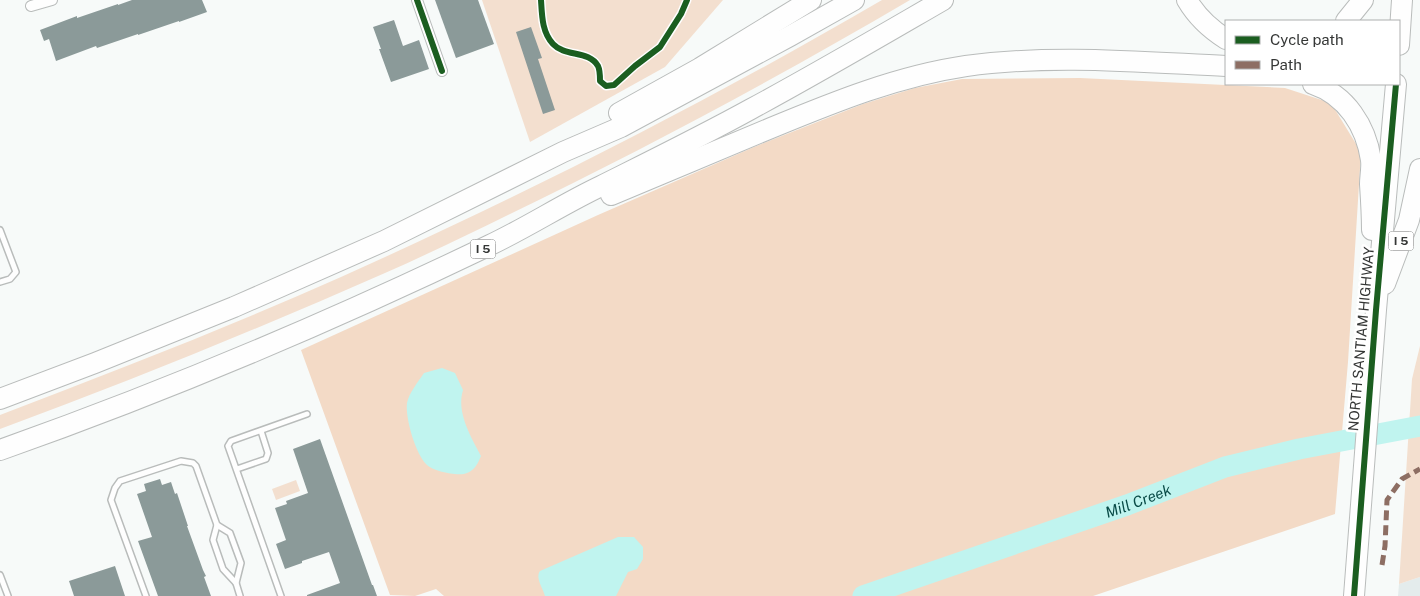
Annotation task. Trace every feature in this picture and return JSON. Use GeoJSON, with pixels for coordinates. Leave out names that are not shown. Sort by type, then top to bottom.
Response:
{"type":"FeatureCollection","features":[{"type":"Feature","properties":{"kind":"highway"},"geometry":{"type":"LineString","coordinates":[[563,152],[614,116],[700,68],[811,0]]}},
{"type":"Feature","properties":{"kind":"highway"},"geometry":{"type":"LineString","coordinates":[[0,399],[234,306],[384,241],[563,152],[630,122],[782,41],[854,0]]}},
{"type":"Feature","properties":{"kind":"highway","name":"I 5"},"geometry":{"type":"LineString","coordinates":[[0,450],[97,414],[277,342],[493,244],[600,186],[751,110],[943,0]]}},
{"type":"Feature","properties":{"kind":"highway"},"geometry":{"type":"LineString","coordinates":[[1187,0],[1206,24],[1225,38]]}},
{"type":"Feature","properties":{"kind":"highway"},"geometry":{"type":"LineString","coordinates":[[1347,20],[1363,0]]}},
{"type":"Feature","properties":{"kind":"highway"},"geometry":{"type":"LineString","coordinates":[[1400,30],[1402,0]]}},
{"type":"Feature","properties":{"kind":"highway"},"geometry":{"type":"LineString","coordinates":[[493,244],[808,113],[874,89],[921,75],[964,66],[1066,59],[1225,66]]}},
{"type":"Feature","properties":{"kind":"highway"},"geometry":{"type":"LineString","coordinates":[[1066,59],[1097,69],[1225,75]]}},
{"type":"Feature","properties":{"kind":"highway"},"geometry":{"type":"LineString","coordinates":[[1316,85],[1339,98],[1348,107],[1362,130],[1369,148],[1376,310]]}},
{"type":"Feature","properties":{"kind":"highway","name":"NORTH SANTIAM HIGHWAY"},"geometry":{"type":"LineString","coordinates":[[1354,596],[1396,85]]}},
{"type":"Feature","properties":{"kind":"highway","name":"I 5"},"geometry":{"type":"LineString","coordinates":[[1376,310],[1409,220],[1420,169]]}},
{"type":"Feature","properties":{"kind":"street"},"geometry":{"type":"LineString","coordinates":[[31,6],[52,0]]}},
{"type":"Feature","properties":{"kind":"street"},"geometry":{"type":"LineString","coordinates":[[417,0],[442,71]]}},
{"type":"Feature","properties":{"kind":"lane"},"geometry":{"type":"LineString","coordinates":[[0,230],[16,272],[10,279],[0,282]]}},
{"type":"Feature","properties":{"kind":"lane"},"geometry":{"type":"LineString","coordinates":[[0,250],[6,248]]}},
{"type":"Feature","properties":{"kind":"lane"},"geometry":{"type":"LineString","coordinates":[[281,596],[228,446],[230,441],[307,414]]}},
{"type":"Feature","properties":{"kind":"lane"},"geometry":{"type":"LineString","coordinates":[[237,470],[266,458],[268,453],[261,431]]}},
{"type":"Feature","properties":{"kind":"lane"},"geometry":{"type":"LineString","coordinates":[[146,596],[112,500],[115,488],[120,481],[181,461],[193,463],[196,466],[217,524],[213,540],[223,569],[236,583],[240,596]]}},
{"type":"Feature","properties":{"kind":"lane"},"geometry":{"type":"LineString","coordinates":[[217,524],[230,533],[240,563],[236,583]]}},
{"type":"Feature","properties":{"kind":"lane"},"geometry":{"type":"LineString","coordinates":[[0,575],[8,596]]}},
{"type":"Feature","properties":{"kind":"shaded area"},"geometry":{"type":"Polygon","coordinates":[[[482,0],[723,0],[665,67],[530,142],[482,0]]]}},
{"type":"Feature","properties":{"kind":"shaded area"},"geometry":{"type":"Polygon","coordinates":[[[882,0],[910,0],[711,112],[447,245],[194,354],[0,429],[0,415],[129,365],[341,277],[547,180],[750,75],[882,0]]]}},
{"type":"Feature","properties":{"kind":"shaded area"},"geometry":{"type":"Polygon","coordinates":[[[1080,78],[1285,88],[1331,103],[1361,152],[1348,362],[1335,514],[1093,596],[444,596],[436,589],[415,596],[390,595],[301,350],[598,215],[754,147],[863,104],[915,88],[962,79],[1080,78]]]}},
{"type":"Feature","properties":{"kind":"shaded area"},"geometry":{"type":"Polygon","coordinates":[[[1420,346],[1420,577],[1399,584],[1412,379],[1420,346]]]}},
{"type":"Feature","properties":{"kind":"shaded area"},"geometry":{"type":"Polygon","coordinates":[[[296,480],[300,491],[276,500],[272,489],[296,480]]]}},
{"type":"Feature","properties":{"kind":"shaded area"},"geometry":{"type":"Polygon","coordinates":[[[1420,577],[1420,596],[1398,596],[1399,584],[1420,577]]]}},
{"type":"Feature","properties":{"kind":"water"},"geometry":{"type":"Polygon","coordinates":[[[442,368],[455,373],[463,390],[461,407],[463,416],[469,433],[481,456],[470,472],[463,474],[446,473],[427,465],[415,445],[408,418],[407,403],[424,373],[442,368]]]}},
{"type":"Feature","properties":{"kind":"water"},"geometry":{"type":"Polygon","coordinates":[[[618,537],[634,537],[643,547],[643,559],[637,569],[628,572],[616,596],[545,596],[538,577],[540,571],[618,537]]]}},
{"type":"Feature","properties":{"kind":"building"},"geometry":{"type":"Polygon","coordinates":[[[132,0],[202,0],[207,12],[97,48],[96,46],[56,61],[49,39],[44,41],[40,30],[77,16],[77,18],[132,0]]]}},
{"type":"Feature","properties":{"kind":"building"},"geometry":{"type":"Polygon","coordinates":[[[435,0],[478,0],[494,44],[456,58],[435,0]]]}},
{"type":"Feature","properties":{"kind":"building"},"geometry":{"type":"Polygon","coordinates":[[[394,20],[403,46],[419,40],[429,69],[391,82],[373,27],[394,20]]]}},
{"type":"Feature","properties":{"kind":"building"},"geometry":{"type":"Polygon","coordinates":[[[531,27],[542,58],[538,59],[555,110],[543,114],[516,32],[531,27]]]}},
{"type":"Feature","properties":{"kind":"building"},"geometry":{"type":"Polygon","coordinates":[[[320,439],[377,596],[307,596],[340,583],[329,552],[285,569],[276,544],[286,540],[275,508],[287,504],[286,501],[308,493],[293,449],[320,439]]]}},
{"type":"Feature","properties":{"kind":"building"},"geometry":{"type":"Polygon","coordinates":[[[160,479],[162,485],[171,482],[175,494],[177,493],[206,576],[204,577],[211,596],[158,596],[138,541],[152,537],[137,494],[146,491],[144,484],[160,479]]]}},
{"type":"Feature","properties":{"kind":"building"},"geometry":{"type":"Polygon","coordinates":[[[115,566],[125,596],[74,596],[69,581],[115,566]]]}},
{"type":"Feature","properties":{"kind":"waterway","name":"Mill Creek"},"geometry":{"type":"LineString","coordinates":[[863,596],[1127,505],[1225,467],[1299,449],[1420,426]]}},
{"type":"Feature","properties":{"kind":"marked path"},"geometry":{"type":"LineString","coordinates":[[1382,565],[1385,546],[1387,500],[1402,479],[1420,469]]}},
{"type":"Feature","properties":{"kind":"cycle path"},"geometry":{"type":"LineString","coordinates":[[417,0],[442,71]]}},
{"type":"Feature","properties":{"kind":"cycle path"},"geometry":{"type":"LineString","coordinates":[[541,0],[543,24],[549,39],[564,51],[583,55],[594,61],[599,68],[600,81],[606,86],[614,85],[660,47],[681,14],[687,0]]}},
{"type":"Feature","properties":{"kind":"cycle path"},"geometry":{"type":"LineString","coordinates":[[1354,596],[1396,85]]}}]}
